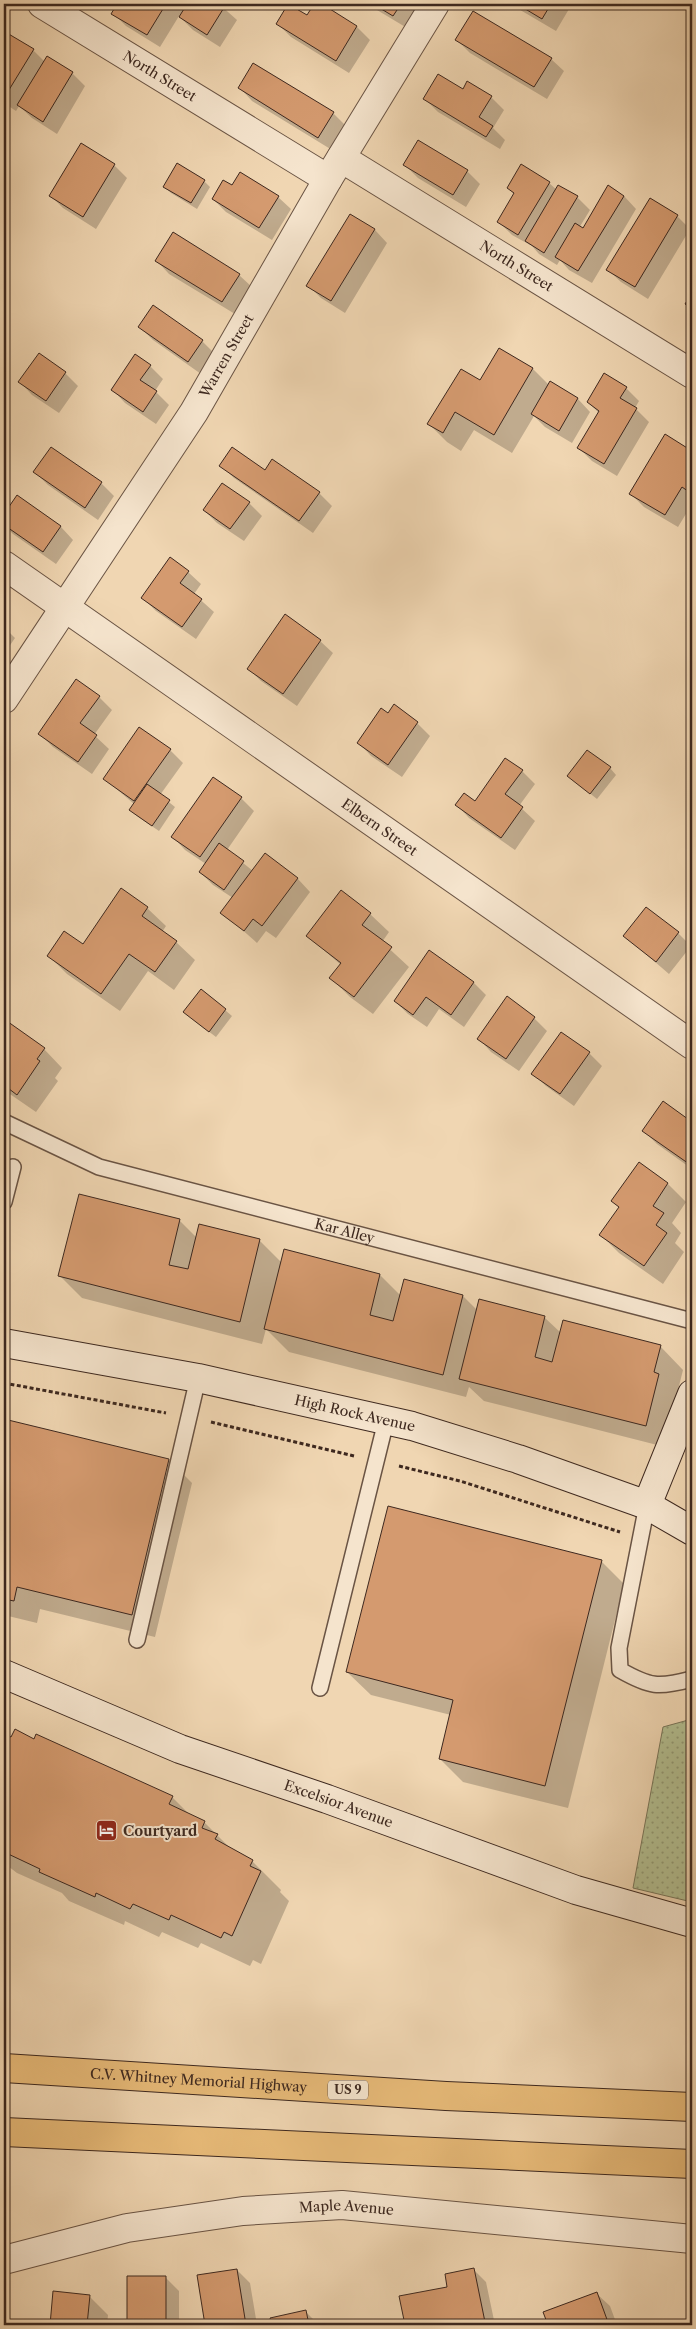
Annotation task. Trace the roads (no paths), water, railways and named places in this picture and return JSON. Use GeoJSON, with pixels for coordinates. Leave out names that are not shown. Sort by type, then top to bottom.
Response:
{"type":"FeatureCollection","features":[{"type":"Feature","properties":{"kind":"highway","name":"C.V. Whitney Memorial Highway"},"geometry":{"type":"LineString","coordinates":[[4,2068],[446,2096],[692,2107]]}},
{"type":"Feature","properties":{"kind":"highway"},"geometry":{"type":"LineString","coordinates":[[4,2132],[692,2164]]}},
{"type":"Feature","properties":{"kind":"street","name":"North Street"},"geometry":{"type":"LineString","coordinates":[[42,4],[692,374]]}},
{"type":"Feature","properties":{"kind":"street","name":"Warren Street"},"geometry":{"type":"LineString","coordinates":[[4,699],[194,412],[334,169],[435,4]]}},
{"type":"Feature","properties":{"kind":"street","name":"Elbern Street"},"geometry":{"type":"LineString","coordinates":[[4,565],[692,1045]]}},
{"type":"Feature","properties":{"kind":"street","name":"High Rock Avenue"},"geometry":{"type":"LineString","coordinates":[[4,1343],[198,1378],[386,1421],[518,1459],[647,1505],[692,1530]]}},
{"type":"Feature","properties":{"kind":"street"},"geometry":{"type":"LineString","coordinates":[[647,1505],[692,1394]]}},
{"type":"Feature","properties":{"kind":"street","name":"Excelsior Avenue"},"geometry":{"type":"LineString","coordinates":[[4,1674],[180,1749],[327,1799],[576,1890],[685,1922]]}},
{"type":"Feature","properties":{"kind":"street","name":"Maple Avenue"},"geometry":{"type":"LineString","coordinates":[[4,2260],[127,2228],[243,2211],[342,2205],[692,2239]]}},
{"type":"Feature","properties":{"kind":"lane","name":"Kar Alley"},"geometry":{"type":"LineString","coordinates":[[4,1122],[99,1167],[692,1321]]}},
{"type":"Feature","properties":{"kind":"lane"},"geometry":{"type":"LineString","coordinates":[[4,1202],[13,1167]]}},
{"type":"Feature","properties":{"kind":"lane"},"geometry":{"type":"LineString","coordinates":[[137,1640],[198,1378]]}},
{"type":"Feature","properties":{"kind":"lane"},"geometry":{"type":"LineString","coordinates":[[320,1688],[386,1421]]}},
{"type":"Feature","properties":{"kind":"lane"},"geometry":{"type":"LineString","coordinates":[[647,1505],[619,1648],[620,1670],[645,1684],[671,1685],[692,1680]]}},
{"type":"Feature","properties":{"kind":"place","name":"Courtyard"},"geometry":{"type":"Point","coordinates":[107,1831]}}]}
